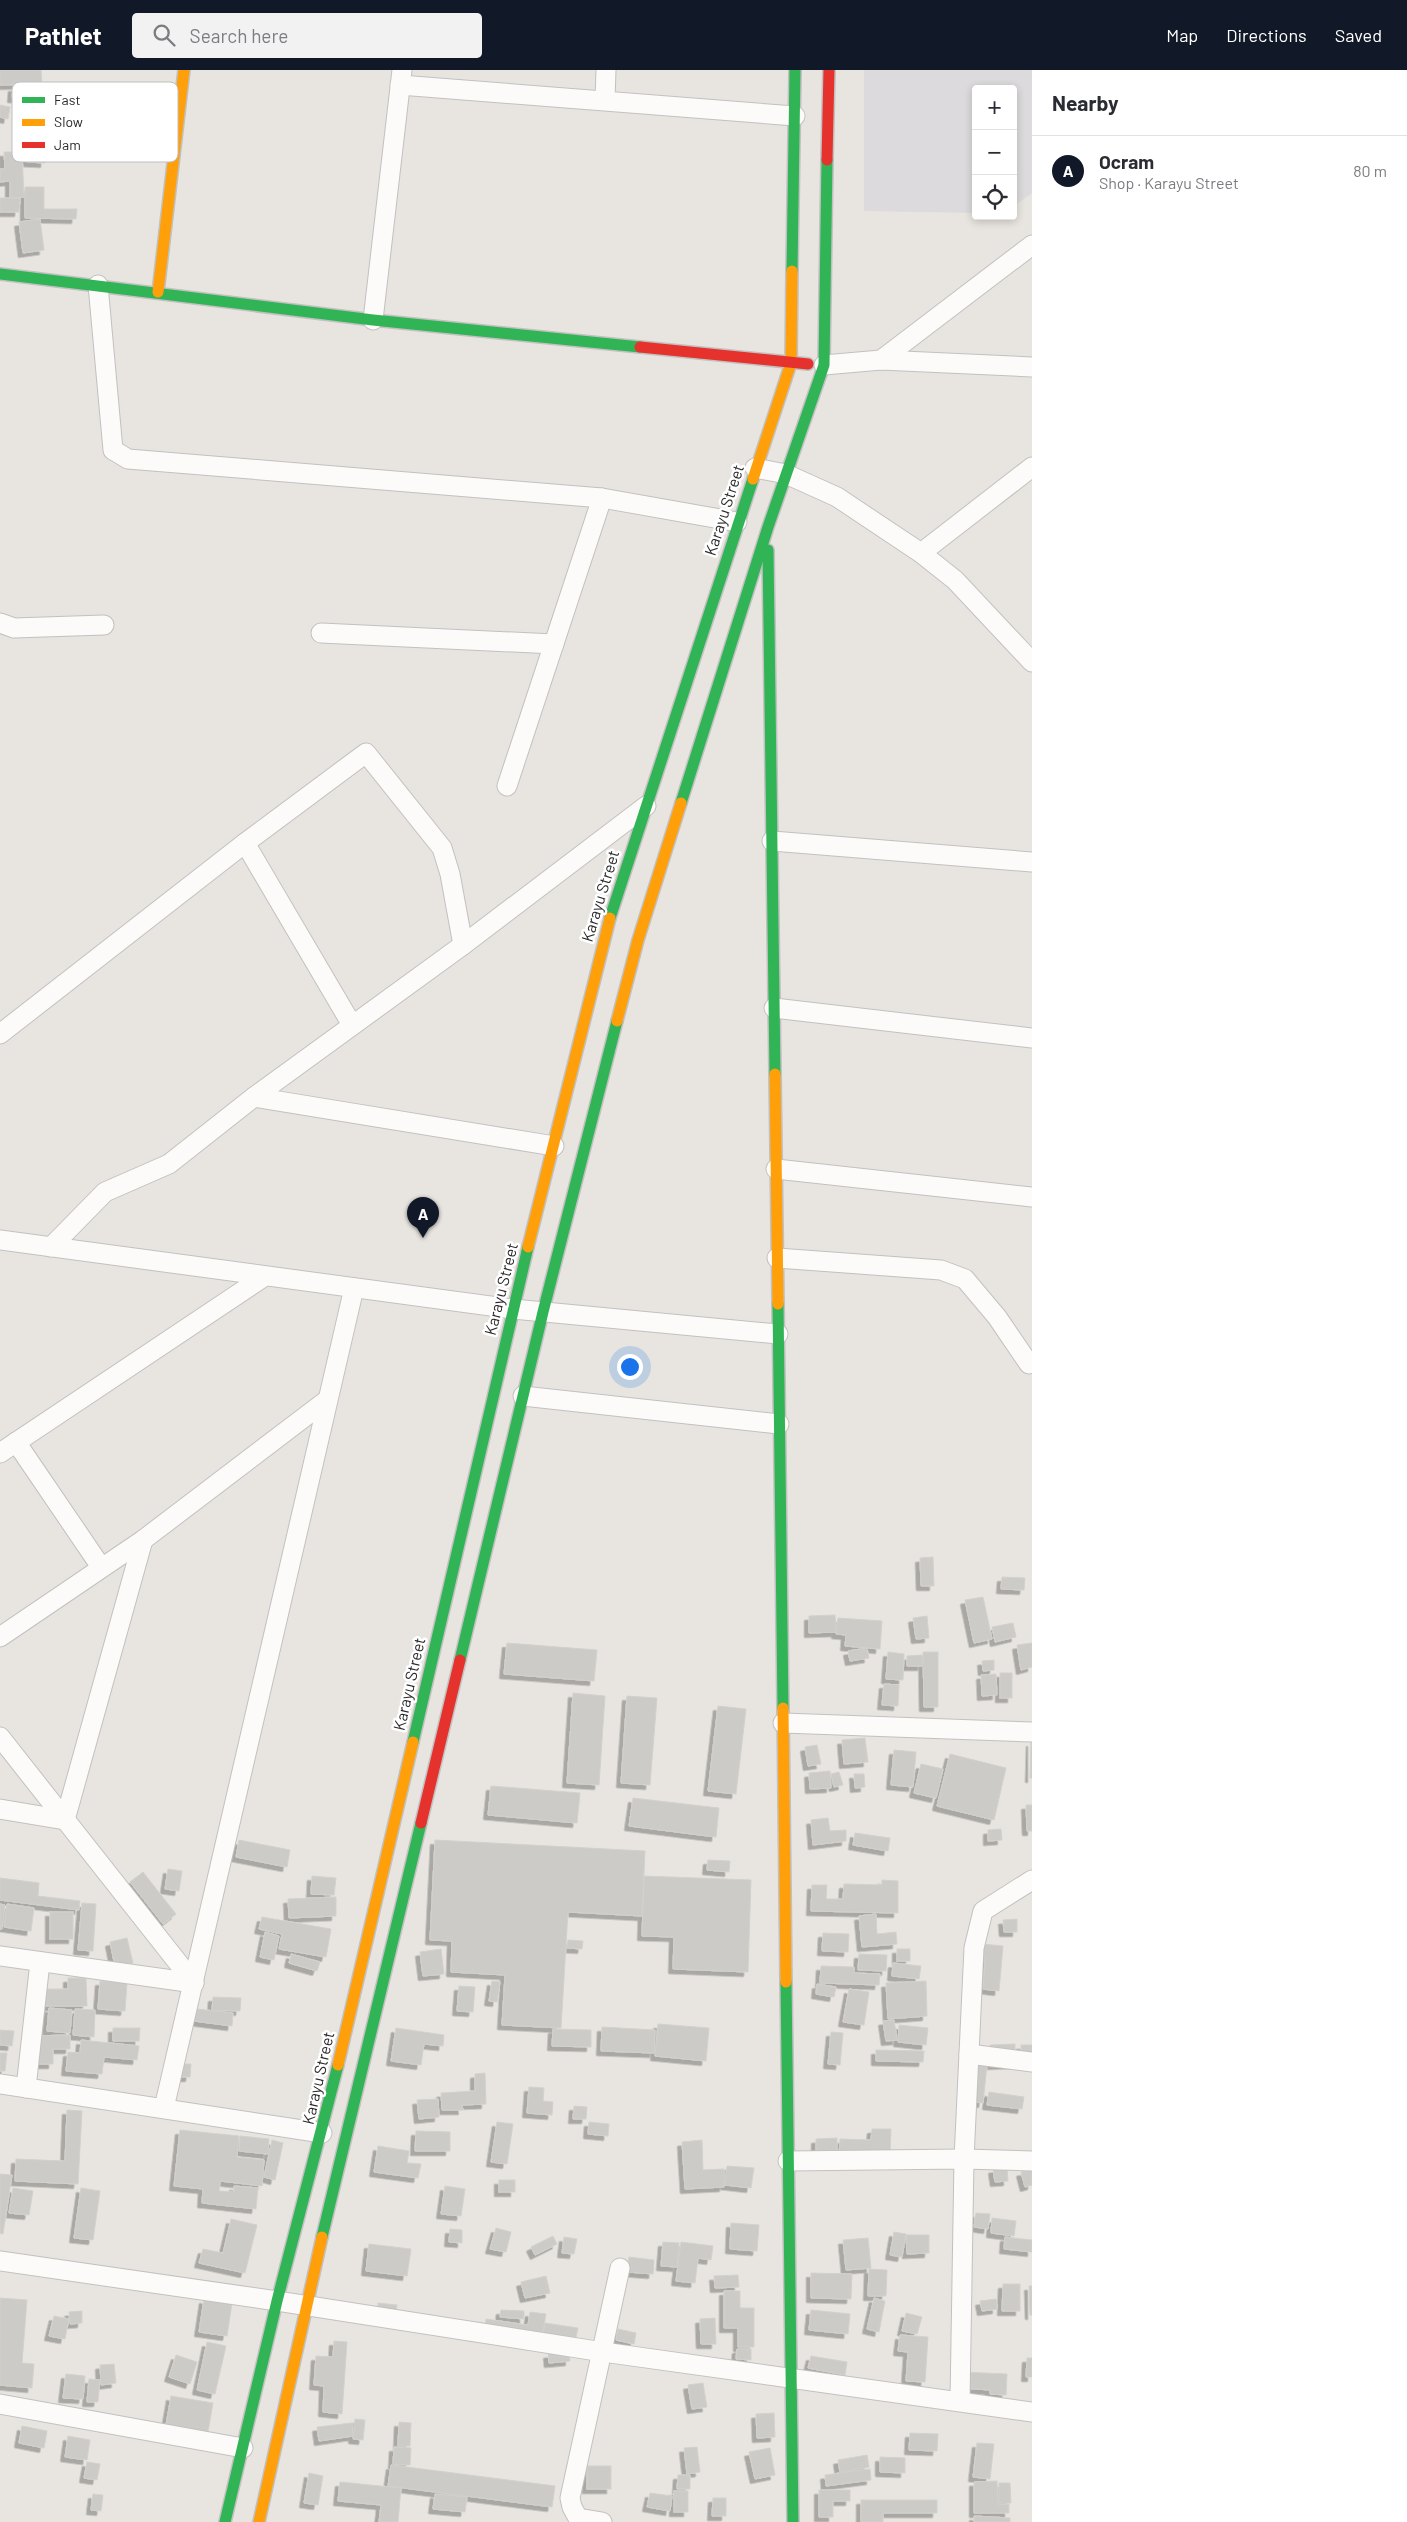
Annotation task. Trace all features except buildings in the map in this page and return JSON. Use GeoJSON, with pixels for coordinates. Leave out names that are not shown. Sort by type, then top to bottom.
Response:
{"type":"FeatureCollection","features":[{"type":"Feature","properties":{"kind":"main road"},"geometry":{"type":"LineString","coordinates":[[178,121],[184,70]]}},
{"type":"Feature","properties":{"kind":"main road","name":"Karayu Street"},"geometry":{"type":"LineString","coordinates":[[225,2522],[277,2301],[322,2132],[513,1309],[604,936],[755,468],[791,363],[795,70]]}},
{"type":"Feature","properties":{"kind":"main road"},"geometry":{"type":"LineString","coordinates":[[259,2522],[306,2306],[543,1312],[638,940],[768,527],[824,365],[829,70]]}},
{"type":"Feature","properties":{"kind":"main road"},"geometry":{"type":"LineString","coordinates":[[158,292],[173,162]]}},
{"type":"Feature","properties":{"kind":"main road"},"geometry":{"type":"LineString","coordinates":[[0,274],[373,320],[824,365]]}},
{"type":"Feature","properties":{"kind":"main road"},"geometry":{"type":"LineString","coordinates":[[768,527],[793,2522]]}},
{"type":"Feature","properties":{"kind":"street"},"geometry":{"type":"LineString","coordinates":[[605,100],[606,70]]}},
{"type":"Feature","properties":{"kind":"street"},"geometry":{"type":"LineString","coordinates":[[373,320],[401,78],[605,100],[795,116]]}},
{"type":"Feature","properties":{"kind":"street"},"geometry":{"type":"LineString","coordinates":[[881,360],[1032,245]]}},
{"type":"Feature","properties":{"kind":"street"},"geometry":{"type":"LineString","coordinates":[[98,286],[113,450],[128,459],[602,498],[738,522]]}},
{"type":"Feature","properties":{"kind":"street"},"geometry":{"type":"LineString","coordinates":[[824,365],[881,360],[1032,367]]}},
{"type":"Feature","properties":{"kind":"street"},"geometry":{"type":"LineString","coordinates":[[921,553],[1032,467]]}},
{"type":"Feature","properties":{"kind":"street"},"geometry":{"type":"LineString","coordinates":[[755,468],[786,474],[837,497],[921,553],[955,580],[1032,662]]}},
{"type":"Feature","properties":{"kind":"street"},"geometry":{"type":"LineString","coordinates":[[507,786],[602,498]]}},
{"type":"Feature","properties":{"kind":"street"},"geometry":{"type":"LineString","coordinates":[[0,623],[14,628],[104,625]]}},
{"type":"Feature","properties":{"kind":"street"},"geometry":{"type":"LineString","coordinates":[[321,633],[554,644]]}},
{"type":"Feature","properties":{"kind":"street"},"geometry":{"type":"LineString","coordinates":[[0,1034],[245,843],[366,753],[442,848],[450,874],[463,945]]}},
{"type":"Feature","properties":{"kind":"street"},"geometry":{"type":"LineString","coordinates":[[52,1247],[105,1192],[169,1164],[254,1097],[463,945],[646,806]]}},
{"type":"Feature","properties":{"kind":"street"},"geometry":{"type":"LineString","coordinates":[[772,841],[1032,862]]}},
{"type":"Feature","properties":{"kind":"street"},"geometry":{"type":"LineString","coordinates":[[245,843],[352,1025]]}},
{"type":"Feature","properties":{"kind":"street"},"geometry":{"type":"LineString","coordinates":[[774,1008],[1032,1038]]}},
{"type":"Feature","properties":{"kind":"street"},"geometry":{"type":"LineString","coordinates":[[254,1097],[554,1146]]}},
{"type":"Feature","properties":{"kind":"street"},"geometry":{"type":"LineString","coordinates":[[776,1168],[1032,1197]]}},
{"type":"Feature","properties":{"kind":"street"},"geometry":{"type":"LineString","coordinates":[[2,1242],[52,1247],[513,1309],[778,1334]]}},
{"type":"Feature","properties":{"kind":"street"},"geometry":{"type":"LineString","coordinates":[[777,1258],[940,1270],[965,1278],[997,1317],[1028,1364]]}},
{"type":"Feature","properties":{"kind":"street"},"geometry":{"type":"LineString","coordinates":[[0,1453],[265,1276]]}},
{"type":"Feature","properties":{"kind":"street"},"geometry":{"type":"LineString","coordinates":[[164,2108],[354,1288]]}},
{"type":"Feature","properties":{"kind":"street"},"geometry":{"type":"LineString","coordinates":[[523,1396],[779,1424]]}},
{"type":"Feature","properties":{"kind":"street"},"geometry":{"type":"LineString","coordinates":[[0,1637],[143,1540],[327,1400]]}},
{"type":"Feature","properties":{"kind":"street"},"geometry":{"type":"LineString","coordinates":[[16,1442],[101,1567]]}},
{"type":"Feature","properties":{"kind":"street"},"geometry":{"type":"LineString","coordinates":[[65,1820],[143,1540]]}},
{"type":"Feature","properties":{"kind":"street"},"geometry":{"type":"LineString","coordinates":[[783,1723],[1032,1732]]}},
{"type":"Feature","properties":{"kind":"street"},"geometry":{"type":"LineString","coordinates":[[0,1737],[194,1983]]}},
{"type":"Feature","properties":{"kind":"street"},"geometry":{"type":"LineString","coordinates":[[0,1809],[65,1820]]}},
{"type":"Feature","properties":{"kind":"street"},"geometry":{"type":"LineString","coordinates":[[960,2401],[964,2159],[974,1948],[983,1911],[1032,1880]]}},
{"type":"Feature","properties":{"kind":"street"},"geometry":{"type":"LineString","coordinates":[[0,1956],[194,1983]]}},
{"type":"Feature","properties":{"kind":"street"},"geometry":{"type":"LineString","coordinates":[[26,2088],[40,1962]]}},
{"type":"Feature","properties":{"kind":"street"},"geometry":{"type":"LineString","coordinates":[[969,2054],[1032,2062]]}},
{"type":"Feature","properties":{"kind":"street"},"geometry":{"type":"LineString","coordinates":[[0,2084],[322,2132]]}},
{"type":"Feature","properties":{"kind":"street"},"geometry":{"type":"LineString","coordinates":[[788,2161],[964,2159],[1032,2161]]}},
{"type":"Feature","properties":{"kind":"street"},"geometry":{"type":"LineString","coordinates":[[0,2261],[277,2301],[603,2352],[1032,2412]]}},
{"type":"Feature","properties":{"kind":"street"},"geometry":{"type":"LineString","coordinates":[[602,2522],[578,2518],[570,2498],[620,2268]]}},
{"type":"Feature","properties":{"kind":"street"},"geometry":{"type":"LineString","coordinates":[[0,2404],[243,2448]]}},
{"type":"Feature","properties":{"kind":"shaded area"},"geometry":{"type":"Polygon","coordinates":[[[864,70],[1032,70],[1032,193],[1017,204],[1017,85],[972,85],[972,213],[864,211],[864,70]]]}},
{"type":"Feature","properties":{"kind":"traffic: fast"},"geometry":{"type":"LineString","coordinates":[[792,271],[795,70]]}},
{"type":"Feature","properties":{"kind":"traffic: fast"},"geometry":{"type":"LineString","coordinates":[[681,803],[768,527],[824,365],[827,160]]}},
{"type":"Feature","properties":{"kind":"traffic: fast"},"geometry":{"type":"LineString","coordinates":[[0,274],[373,320],[640,347]]}},
{"type":"Feature","properties":{"kind":"traffic: fast"},"geometry":{"type":"LineString","coordinates":[[610,918],[753,479]]}},
{"type":"Feature","properties":{"kind":"traffic: fast"},"geometry":{"type":"LineString","coordinates":[[768,550],[775,1074]]}},
{"type":"Feature","properties":{"kind":"traffic: fast"},"geometry":{"type":"LineString","coordinates":[[460,1660],[543,1312],[617,1021]]}},
{"type":"Feature","properties":{"kind":"traffic: fast"},"geometry":{"type":"LineString","coordinates":[[413,1742],[528,1247]]}},
{"type":"Feature","properties":{"kind":"traffic: fast"},"geometry":{"type":"LineString","coordinates":[[778,1304],[783,1708]]}},
{"type":"Feature","properties":{"kind":"traffic: fast"},"geometry":{"type":"LineString","coordinates":[[322,2237],[421,1823]]}},
{"type":"Feature","properties":{"kind":"traffic: fast"},"geometry":{"type":"LineString","coordinates":[[786,1982],[793,2522]]}},
{"type":"Feature","properties":{"kind":"traffic: fast"},"geometry":{"type":"LineString","coordinates":[[225,2522],[277,2301],[338,2065]]}},
{"type":"Feature","properties":{"kind":"traffic: slow"},"geometry":{"type":"LineString","coordinates":[[178,121],[184,70]]}},
{"type":"Feature","properties":{"kind":"traffic: slow"},"geometry":{"type":"LineString","coordinates":[[158,292],[173,162]]}},
{"type":"Feature","properties":{"kind":"traffic: slow"},"geometry":{"type":"LineString","coordinates":[[753,479],[791,363],[792,271]]}},
{"type":"Feature","properties":{"kind":"traffic: slow"},"geometry":{"type":"LineString","coordinates":[[617,1021],[638,940],[681,803]]}},
{"type":"Feature","properties":{"kind":"traffic: slow"},"geometry":{"type":"LineString","coordinates":[[528,1247],[610,918]]}},
{"type":"Feature","properties":{"kind":"traffic: slow"},"geometry":{"type":"LineString","coordinates":[[775,1074],[778,1304]]}},
{"type":"Feature","properties":{"kind":"traffic: slow"},"geometry":{"type":"LineString","coordinates":[[783,1708],[786,1982]]}},
{"type":"Feature","properties":{"kind":"traffic: slow"},"geometry":{"type":"LineString","coordinates":[[338,2065],[413,1742]]}},
{"type":"Feature","properties":{"kind":"traffic: slow"},"geometry":{"type":"LineString","coordinates":[[259,2522],[322,2237]]}},
{"type":"Feature","properties":{"kind":"traffic: jam"},"geometry":{"type":"LineString","coordinates":[[827,160],[829,70]]}},
{"type":"Feature","properties":{"kind":"traffic: jam"},"geometry":{"type":"LineString","coordinates":[[640,347],[808,364]]}},
{"type":"Feature","properties":{"kind":"traffic: jam"},"geometry":{"type":"LineString","coordinates":[[421,1823],[460,1660]]}},
{"type":"Feature","properties":{"kind":"place","name":"Ocram"},"geometry":{"type":"Point","coordinates":[423,1238]}}]}
